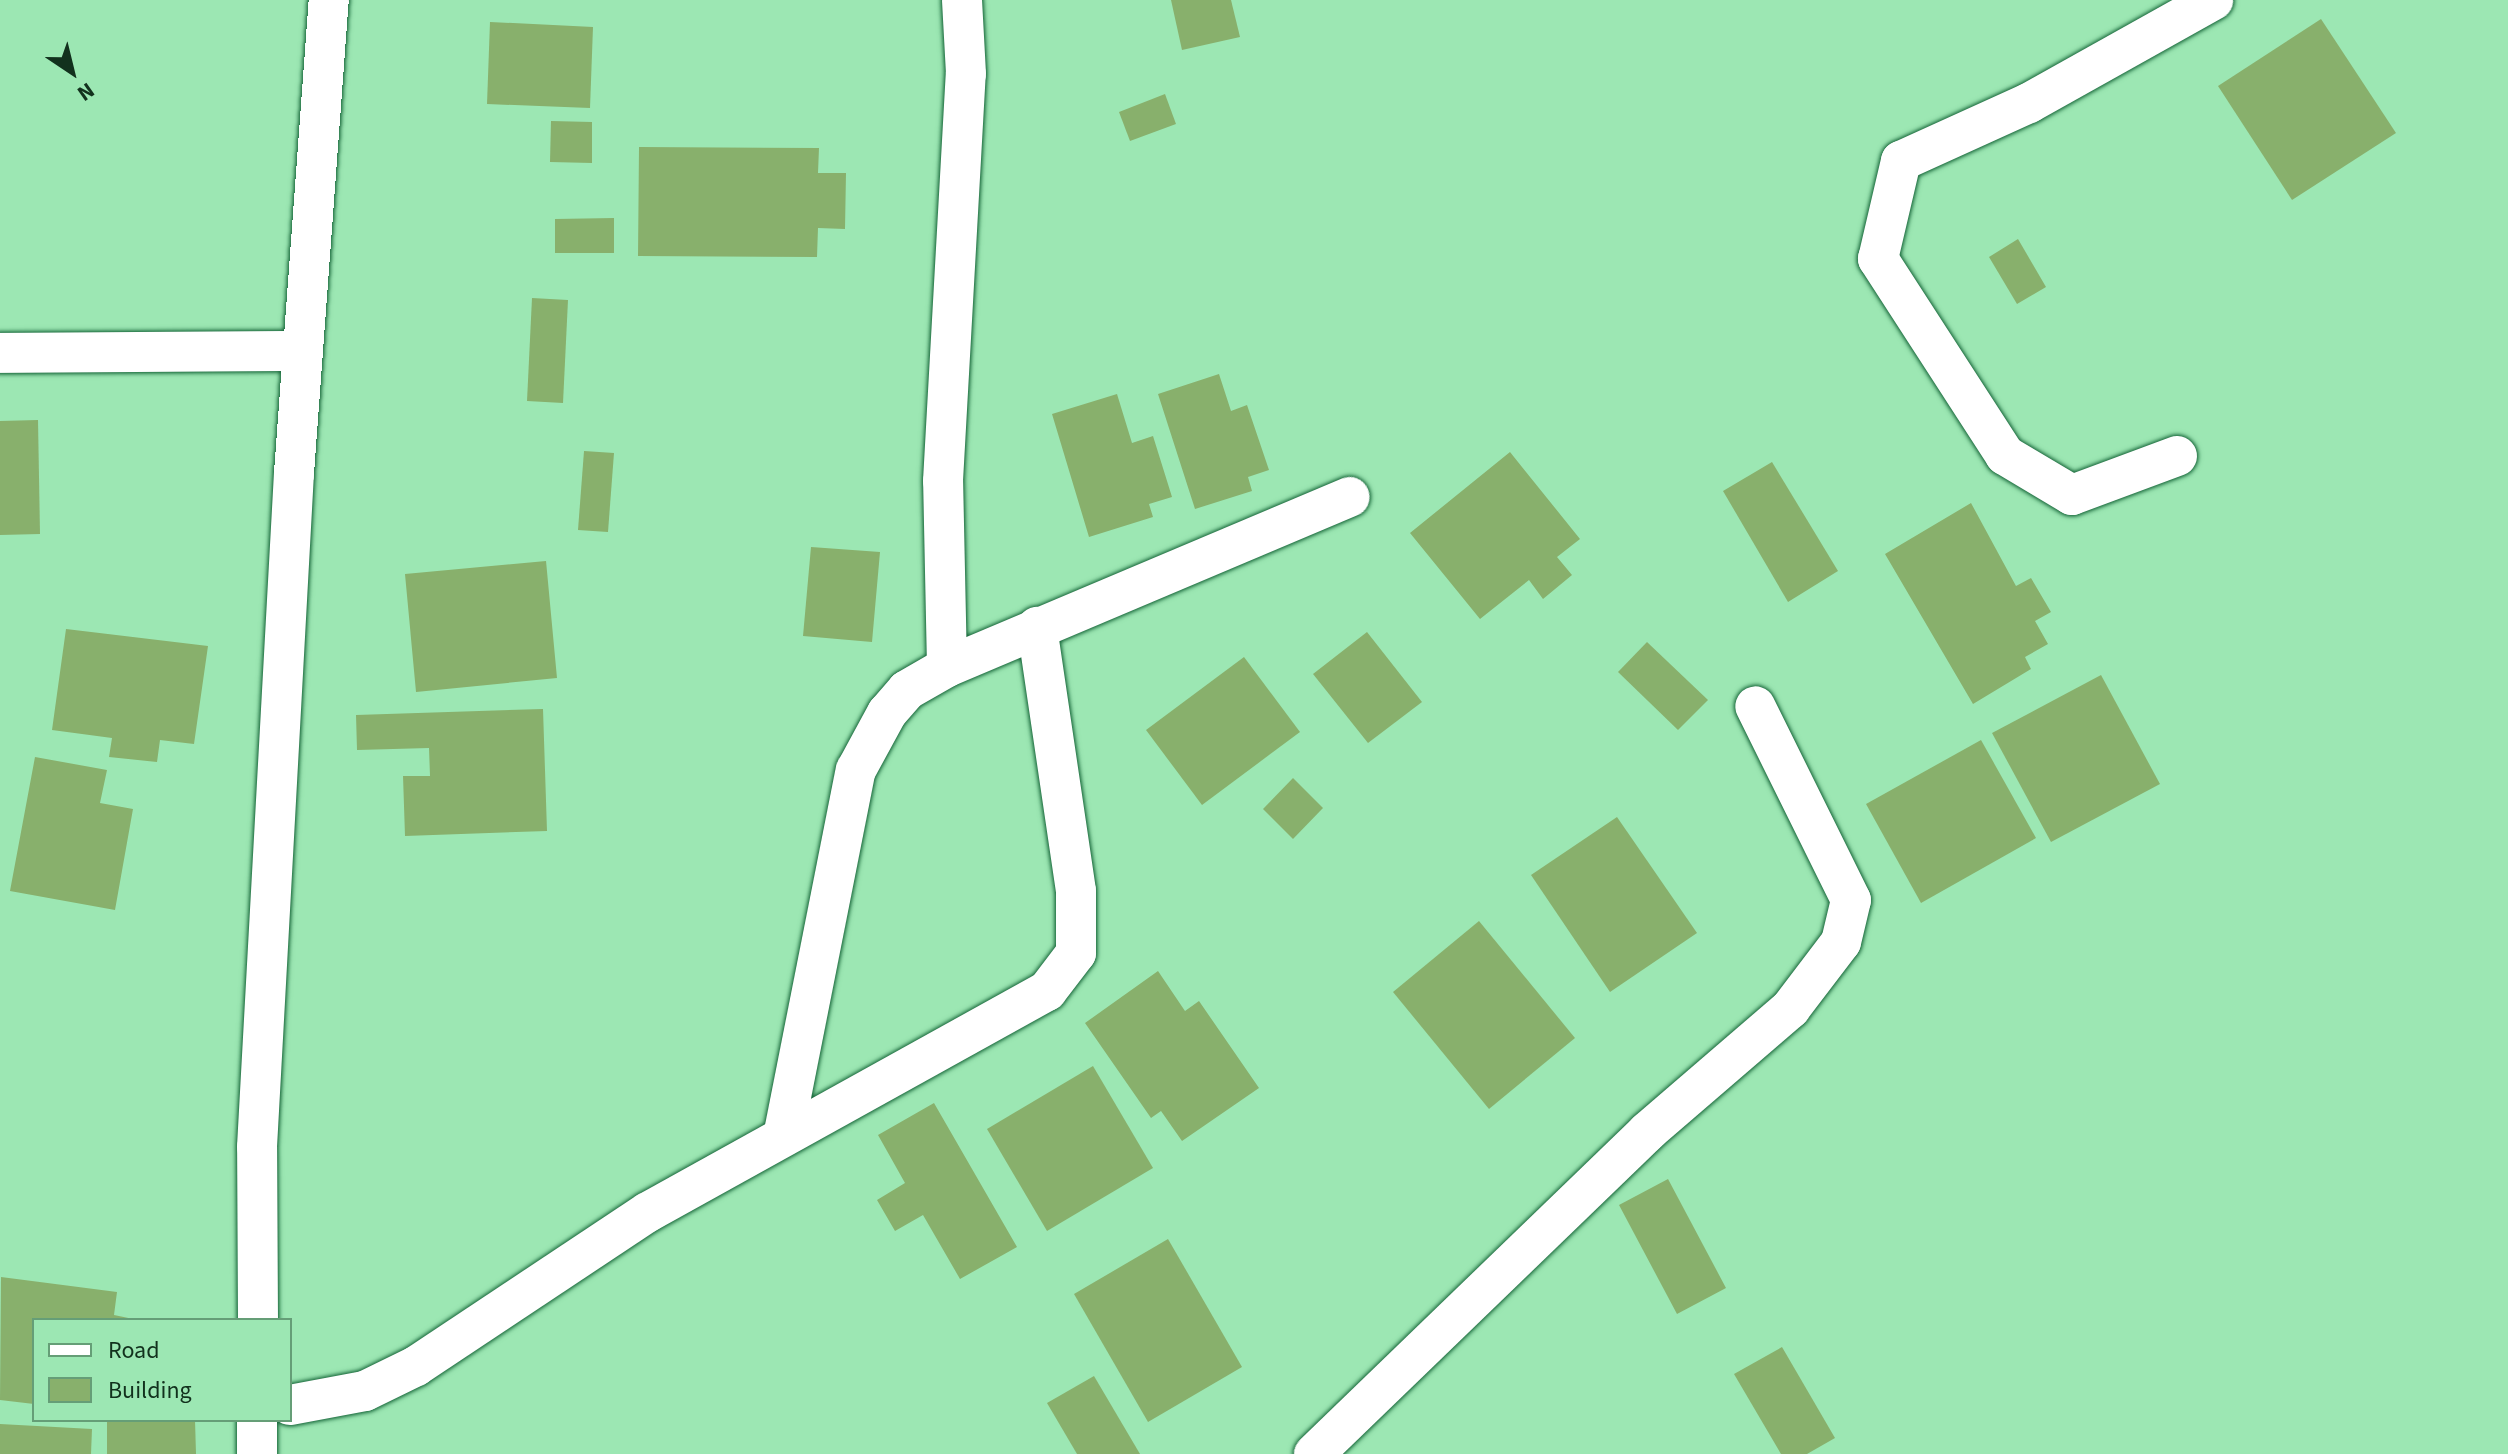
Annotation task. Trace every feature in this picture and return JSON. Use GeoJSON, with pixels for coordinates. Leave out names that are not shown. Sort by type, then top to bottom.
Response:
{"type":"FeatureCollection","features":[{"type":"Feature","properties":{"kind":"street"},"geometry":{"type":"LineString","coordinates":[[258,1318],[257,1147],[302,351],[329,0]]}},
{"type":"Feature","properties":{"kind":"street"},"geometry":{"type":"LineString","coordinates":[[947,667],[943,481],[966,74],[962,0]]}},
{"type":"Feature","properties":{"kind":"street"},"geometry":{"type":"LineString","coordinates":[[2177,456],[2072,495],[2005,455],[1878,259],[1901,161],[2029,103],[2213,0]]}},
{"type":"Feature","properties":{"kind":"street"},"geometry":{"type":"LineString","coordinates":[[0,353],[302,351]]}},
{"type":"Feature","properties":{"kind":"street"},"geometry":{"type":"LineString","coordinates":[[784,1132],[856,770],[887,713],[907,690],[947,667],[1037,627],[1350,497]]}},
{"type":"Feature","properties":{"kind":"street"},"geometry":{"type":"LineString","coordinates":[[292,1405],[365,1391],[416,1366],[648,1212],[784,1132],[1047,991],[1076,953],[1076,891],[1037,627]]}},
{"type":"Feature","properties":{"kind":"street"},"geometry":{"type":"LineString","coordinates":[[1314,1454],[1647,1132],[1790,1009],[1841,942],[1851,900],[1755,706]]}},
{"type":"Feature","properties":{"kind":"street"},"geometry":{"type":"LineString","coordinates":[[257,1422],[257,1454]]}},
{"type":"Feature","properties":{"kind":"building"},"geometry":{"type":"Polygon","coordinates":[[[1171,0],[1231,0],[1240,37],[1182,50],[1171,0]]]}},
{"type":"Feature","properties":{"kind":"building"},"geometry":{"type":"Polygon","coordinates":[[[2321,19],[2396,133],[2292,200],[2218,86],[2321,19]]]}},
{"type":"Feature","properties":{"kind":"building"},"geometry":{"type":"Polygon","coordinates":[[[490,22],[593,27],[590,108],[487,104],[490,22]]]}},
{"type":"Feature","properties":{"kind":"building"},"geometry":{"type":"Polygon","coordinates":[[[1165,94],[1176,124],[1130,141],[1119,112],[1165,94]]]}},
{"type":"Feature","properties":{"kind":"building"},"geometry":{"type":"Polygon","coordinates":[[[551,121],[592,122],[592,163],[550,162],[551,121]]]}},
{"type":"Feature","properties":{"kind":"building"},"geometry":{"type":"Polygon","coordinates":[[[639,147],[819,148],[818,173],[846,173],[845,229],[818,228],[817,257],[638,256],[639,147]]]}},
{"type":"Feature","properties":{"kind":"building"},"geometry":{"type":"Polygon","coordinates":[[[614,218],[614,253],[555,253],[555,219],[614,218]]]}},
{"type":"Feature","properties":{"kind":"building"},"geometry":{"type":"Polygon","coordinates":[[[2018,239],[2046,287],[2017,304],[1989,257],[2018,239]]]}},
{"type":"Feature","properties":{"kind":"building"},"geometry":{"type":"Polygon","coordinates":[[[532,298],[568,300],[563,403],[527,401],[532,298]]]}},
{"type":"Feature","properties":{"kind":"building"},"geometry":{"type":"Polygon","coordinates":[[[1219,374],[1231,411],[1247,405],[1269,470],[1248,477],[1252,491],[1195,509],[1158,394],[1219,374]]]}},
{"type":"Feature","properties":{"kind":"building"},"geometry":{"type":"Polygon","coordinates":[[[1117,394],[1132,443],[1153,436],[1172,497],[1149,504],[1153,517],[1089,537],[1052,414],[1117,394]]]}},
{"type":"Feature","properties":{"kind":"building"},"geometry":{"type":"Polygon","coordinates":[[[38,420],[40,534],[0,535],[0,421],[38,420]]]}},
{"type":"Feature","properties":{"kind":"building"},"geometry":{"type":"Polygon","coordinates":[[[584,451],[614,453],[608,532],[578,530],[584,451]]]}},
{"type":"Feature","properties":{"kind":"building"},"geometry":{"type":"Polygon","coordinates":[[[1510,452],[1580,539],[1557,557],[1572,575],[1543,599],[1529,580],[1480,619],[1410,533],[1510,452]]]}},
{"type":"Feature","properties":{"kind":"building"},"geometry":{"type":"Polygon","coordinates":[[[1772,462],[1838,571],[1788,602],[1723,491],[1772,462]]]}},
{"type":"Feature","properties":{"kind":"building"},"geometry":{"type":"Polygon","coordinates":[[[1971,503],[2016,586],[2031,578],[2051,612],[2035,621],[2048,644],[2025,657],[2031,669],[1973,704],[1885,554],[1971,503]]]}},
{"type":"Feature","properties":{"kind":"building"},"geometry":{"type":"Polygon","coordinates":[[[811,547],[880,552],[872,642],[803,636],[811,547]]]}},
{"type":"Feature","properties":{"kind":"building"},"geometry":{"type":"Polygon","coordinates":[[[546,561],[557,678],[416,692],[405,574],[546,561]]]}},
{"type":"Feature","properties":{"kind":"building"},"geometry":{"type":"Polygon","coordinates":[[[66,629],[208,646],[194,744],[160,740],[157,762],[109,757],[112,738],[52,730],[66,629]]]}},
{"type":"Feature","properties":{"kind":"building"},"geometry":{"type":"Polygon","coordinates":[[[1367,632],[1422,702],[1368,743],[1313,674],[1367,632]]]}},
{"type":"Feature","properties":{"kind":"building"},"geometry":{"type":"Polygon","coordinates":[[[1647,642],[1708,700],[1678,730],[1618,672],[1647,642]]]}},
{"type":"Feature","properties":{"kind":"building"},"geometry":{"type":"Polygon","coordinates":[[[1244,657],[1300,732],[1202,805],[1146,730],[1244,657]]]}},
{"type":"Feature","properties":{"kind":"building"},"geometry":{"type":"Polygon","coordinates":[[[2101,675],[2160,784],[2051,842],[1992,733],[2101,675]]]}},
{"type":"Feature","properties":{"kind":"building"},"geometry":{"type":"Polygon","coordinates":[[[543,709],[547,831],[405,836],[403,776],[430,776],[429,748],[357,750],[356,715],[543,709]]]}},
{"type":"Feature","properties":{"kind":"building"},"geometry":{"type":"Polygon","coordinates":[[[1981,740],[2036,838],[1921,903],[1866,804],[1981,740]]]}},
{"type":"Feature","properties":{"kind":"building"},"geometry":{"type":"Polygon","coordinates":[[[35,757],[107,770],[100,803],[133,809],[115,910],[10,891],[35,757]]]}},
{"type":"Feature","properties":{"kind":"building"},"geometry":{"type":"Polygon","coordinates":[[[1293,778],[1323,808],[1293,839],[1263,809],[1293,778]]]}},
{"type":"Feature","properties":{"kind":"building"},"geometry":{"type":"Polygon","coordinates":[[[1617,817],[1697,933],[1610,992],[1531,875],[1617,817]]]}},
{"type":"Feature","properties":{"kind":"building"},"geometry":{"type":"Polygon","coordinates":[[[1479,921],[1575,1038],[1489,1109],[1393,992],[1479,921]]]}},
{"type":"Feature","properties":{"kind":"building"},"geometry":{"type":"Polygon","coordinates":[[[1158,971],[1185,1011],[1199,1001],[1259,1088],[1182,1141],[1161,1111],[1151,1118],[1085,1023],[1158,971]]]}},
{"type":"Feature","properties":{"kind":"building"},"geometry":{"type":"Polygon","coordinates":[[[1093,1066],[1153,1168],[1047,1231],[987,1129],[1093,1066]]]}},
{"type":"Feature","properties":{"kind":"building"},"geometry":{"type":"Polygon","coordinates":[[[934,1103],[1017,1247],[960,1279],[923,1215],[895,1231],[877,1200],[905,1183],[878,1135],[934,1103]]]}},
{"type":"Feature","properties":{"kind":"building"},"geometry":{"type":"Polygon","coordinates":[[[1668,1179],[1726,1288],[1677,1314],[1619,1205],[1668,1179]]]}},
{"type":"Feature","properties":{"kind":"building"},"geometry":{"type":"Polygon","coordinates":[[[1168,1239],[1242,1367],[1148,1422],[1074,1294],[1168,1239]]]}},
{"type":"Feature","properties":{"kind":"building"},"geometry":{"type":"Polygon","coordinates":[[[1,1277],[117,1292],[114,1315],[128,1318],[32,1318],[32,1404],[0,1400],[1,1277]]]}},
{"type":"Feature","properties":{"kind":"building"},"geometry":{"type":"Polygon","coordinates":[[[1782,1347],[1835,1438],[1807,1454],[1781,1454],[1734,1374],[1782,1347]]]}},
{"type":"Feature","properties":{"kind":"building"},"geometry":{"type":"Polygon","coordinates":[[[1094,1376],[1140,1454],[1077,1454],[1047,1403],[1094,1376]]]}},
{"type":"Feature","properties":{"kind":"building"},"geometry":{"type":"Polygon","coordinates":[[[107,1422],[195,1422],[196,1454],[107,1454],[107,1422]]]}},
{"type":"Feature","properties":{"kind":"building"},"geometry":{"type":"Polygon","coordinates":[[[0,1424],[92,1429],[91,1454],[0,1454],[0,1424]]]}}]}
